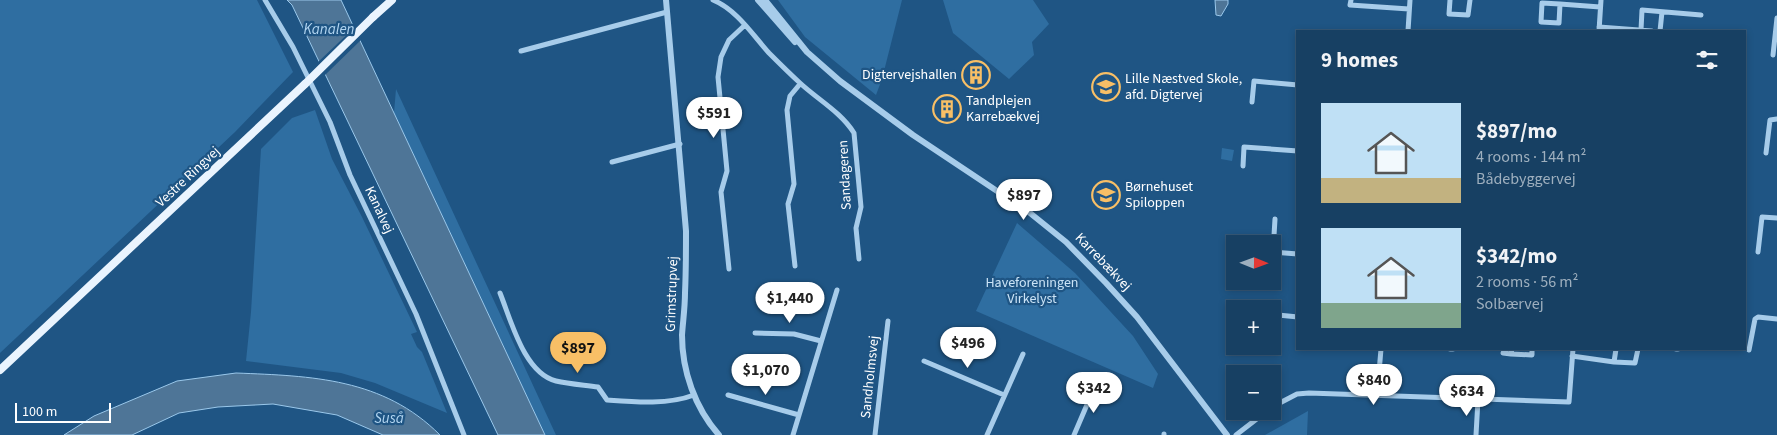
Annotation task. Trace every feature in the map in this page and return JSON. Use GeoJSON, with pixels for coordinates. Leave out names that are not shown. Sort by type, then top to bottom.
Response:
{"type":"FeatureCollection","features":[{"type":"Feature","properties":{"kind":"main road","name":"Vestre Ringvej"},"geometry":{"type":"LineString","coordinates":[[0,370],[392,0]]}},
{"type":"Feature","properties":{"kind":"street","name":"Kanalvej"},"geometry":{"type":"LineString","coordinates":[[265,0],[292,47],[330,122],[350,175],[416,314],[464,435]]}},
{"type":"Feature","properties":{"kind":"street","name":"Grimstrupvej"},"geometry":{"type":"LineString","coordinates":[[666,0],[686,230],[683,354],[694,395],[704,415],[719,435]]}},
{"type":"Feature","properties":{"kind":"street","name":"Sandageren"},"geometry":{"type":"LineString","coordinates":[[713,0],[730,11],[745,25],[800,84],[848,123],[854,132],[861,207],[856,228],[859,259]]}},
{"type":"Feature","properties":{"kind":"street","name":"Karrebækvej"},"geometry":{"type":"LineString","coordinates":[[758,0],[795,42],[840,81],[875,108],[1030,213],[1066,242],[1137,317],[1227,435]]}},
{"type":"Feature","properties":{"kind":"street","name":"Karrebækvej"},"geometry":{"type":"LineString","coordinates":[[765,0],[798,38],[807,52]]}},
{"type":"Feature","properties":{"kind":"street"},"geometry":{"type":"LineString","coordinates":[[1351,0],[1350,5],[1410,9]]}},
{"type":"Feature","properties":{"kind":"street"},"geometry":{"type":"LineString","coordinates":[[1371,0],[1371,6]]}},
{"type":"Feature","properties":{"kind":"street"},"geometry":{"type":"LineString","coordinates":[[1408,30],[1410,0]]}},
{"type":"Feature","properties":{"kind":"street"},"geometry":{"type":"LineString","coordinates":[[1450,0],[1449,14],[1468,15],[1470,0]]}},
{"type":"Feature","properties":{"kind":"street"},"geometry":{"type":"LineString","coordinates":[[1601,0],[1599,29],[1641,30],[1642,10],[1701,15]]}},
{"type":"Feature","properties":{"kind":"street"},"geometry":{"type":"LineString","coordinates":[[1560,4],[1559,23],[1540,22],[1542,3],[1560,4],[1600,7]]}},
{"type":"Feature","properties":{"kind":"street"},"geometry":{"type":"LineString","coordinates":[[521,51],[667,12]]}},
{"type":"Feature","properties":{"kind":"street"},"geometry":{"type":"LineString","coordinates":[[1660,30],[1662,12]]}},
{"type":"Feature","properties":{"kind":"street"},"geometry":{"type":"LineString","coordinates":[[1773,55],[1777,18]]}},
{"type":"Feature","properties":{"kind":"street"},"geometry":{"type":"LineString","coordinates":[[729,269],[721,192],[727,171],[718,77],[721,57],[729,40],[745,25]]}},
{"type":"Feature","properties":{"kind":"street"},"geometry":{"type":"LineString","coordinates":[[1252,102],[1254,81],[1296,85]]}},
{"type":"Feature","properties":{"kind":"street"},"geometry":{"type":"LineString","coordinates":[[794,266],[788,204],[794,184],[787,110],[790,96],[800,84]]}},
{"type":"Feature","properties":{"kind":"street"},"geometry":{"type":"LineString","coordinates":[[1766,153],[1770,120],[1777,119]]}},
{"type":"Feature","properties":{"kind":"street"},"geometry":{"type":"LineString","coordinates":[[612,162],[680,144]]}},
{"type":"Feature","properties":{"kind":"street"},"geometry":{"type":"LineString","coordinates":[[1243,166],[1244,147],[1296,151]]}},
{"type":"Feature","properties":{"kind":"street"},"geometry":{"type":"LineString","coordinates":[[1758,252],[1762,217],[1777,218]]}},
{"type":"Feature","properties":{"kind":"street"},"geometry":{"type":"LineString","coordinates":[[1275,235],[1276,219]]}},
{"type":"Feature","properties":{"kind":"street"},"geometry":{"type":"LineString","coordinates":[[1281,253],[1296,254]]}},
{"type":"Feature","properties":{"kind":"street"},"geometry":{"type":"LineString","coordinates":[[793,435],[837,290]]}},
{"type":"Feature","properties":{"kind":"street"},"geometry":{"type":"LineString","coordinates":[[500,293],[528,360],[539,373],[555,381],[598,387],[607,400],[635,403],[694,395]]}},
{"type":"Feature","properties":{"kind":"street"},"geometry":{"type":"LineString","coordinates":[[1281,315],[1296,317]]}},
{"type":"Feature","properties":{"kind":"street"},"geometry":{"type":"LineString","coordinates":[[1750,350],[1755,319],[1758,317],[1777,319]]}},
{"type":"Feature","properties":{"kind":"street","name":"Sandholmsvej"},"geometry":{"type":"LineString","coordinates":[[875,435],[888,321]]}},
{"type":"Feature","properties":{"kind":"street"},"geometry":{"type":"LineString","coordinates":[[755,333],[794,334],[821,341]]}},
{"type":"Feature","properties":{"kind":"street"},"geometry":{"type":"LineString","coordinates":[[1377,396],[1381,350]]}},
{"type":"Feature","properties":{"kind":"street"},"geometry":{"type":"LineString","coordinates":[[1503,353],[1512,351],[1532,355],[1532,350]]}},
{"type":"Feature","properties":{"kind":"street"},"geometry":{"type":"LineString","coordinates":[[1281,402],[1297,394],[1310,393],[1569,402],[1573,350]]}},
{"type":"Feature","properties":{"kind":"street"},"geometry":{"type":"LineString","coordinates":[[1614,362],[1616,350]]}},
{"type":"Feature","properties":{"kind":"street"},"geometry":{"type":"LineString","coordinates":[[1572,356],[1636,363],[1638,350]]}},
{"type":"Feature","properties":{"kind":"street"},"geometry":{"type":"LineString","coordinates":[[987,435],[1023,354]]}},
{"type":"Feature","properties":{"kind":"street"},"geometry":{"type":"LineString","coordinates":[[924,361],[1004,395]]}},
{"type":"Feature","properties":{"kind":"street"},"geometry":{"type":"LineString","coordinates":[[1074,435],[1095,386]]}},
{"type":"Feature","properties":{"kind":"street"},"geometry":{"type":"LineString","coordinates":[[728,395],[799,415]]}},
{"type":"Feature","properties":{"kind":"street"},"geometry":{"type":"LineString","coordinates":[[1476,435],[1478,400]]}},
{"type":"Feature","properties":{"kind":"street"},"geometry":{"type":"LineString","coordinates":[[1236,435],[1255,420]]}},
{"type":"Feature","properties":{"kind":"green space"},"geometry":{"type":"Polygon","coordinates":[[[0,0],[257,0],[293,72],[235,132],[0,353],[0,0]]]}},
{"type":"Feature","properties":{"kind":"green space"},"geometry":{"type":"Polygon","coordinates":[[[778,0],[902,0],[882,79],[876,95],[805,37],[778,0]]]}},
{"type":"Feature","properties":{"kind":"green space"},"geometry":{"type":"Polygon","coordinates":[[[943,0],[1033,0],[1049,24],[1032,42],[1034,55],[1009,79],[953,33],[943,0]]]}},
{"type":"Feature","properties":{"kind":"green space"},"geometry":{"type":"Polygon","coordinates":[[[396,89],[556,435],[545,435],[394,113],[396,89]]]}},
{"type":"Feature","properties":{"kind":"green space"},"geometry":{"type":"Polygon","coordinates":[[[315,110],[332,159],[417,332],[411,334],[417,347],[422,352],[447,413],[375,383],[341,373],[246,361],[251,312],[261,149],[292,118],[315,110]]]}},
{"type":"Feature","properties":{"kind":"green space"},"geometry":{"type":"Polygon","coordinates":[[[1222,148],[1234,150],[1232,161],[1221,159],[1222,148]]]}},
{"type":"Feature","properties":{"kind":"green space","name":"Haveforeningen Virkelyst"},"geometry":{"type":"Polygon","coordinates":[[[1017,223],[1075,273],[1133,336],[1158,374],[1153,388],[976,311],[1017,223]]]}},
{"type":"Feature","properties":{"kind":"green space"},"geometry":{"type":"Polygon","coordinates":[[[1308,411],[1307,435],[1265,435],[1308,411]]]}},
{"type":"Feature","properties":{"kind":"water","name":"Kanalen"},"geometry":{"type":"Polygon","coordinates":[[[287,0],[341,0],[545,435],[498,435],[292,5],[287,0]]]}},
{"type":"Feature","properties":{"kind":"water"},"geometry":{"type":"Polygon","coordinates":[[[1215,0],[1228,0],[1228,4],[1221,16],[1216,15],[1215,0]]]}},
{"type":"Feature","properties":{"kind":"water","name":"Suså"},"geometry":{"type":"Polygon","coordinates":[[[236,373],[319,379],[370,391],[395,402],[418,416],[440,435],[383,435],[337,415],[273,404],[218,407],[179,413],[132,435],[64,435],[94,416],[177,381],[236,373]]]}},
{"type":"Feature","properties":{"kind":"pier"},"geometry":{"type":"Polygon","coordinates":[[[356,26],[362,39],[324,76],[317,63],[356,26]]]}},
{"type":"Feature","properties":{"kind":"place","name":"Digtervejshallen"},"geometry":{"type":"Point","coordinates":[976,75]}},
{"type":"Feature","properties":{"kind":"place","name":"Lille Næstved Skole, afd. Digtervej"},"geometry":{"type":"Point","coordinates":[1106,87]}},
{"type":"Feature","properties":{"kind":"place","name":"Tandplejen Karrebækvej"},"geometry":{"type":"Point","coordinates":[947,109]}},
{"type":"Feature","properties":{"kind":"place","name":"Børnehuset Spiloppen"},"geometry":{"type":"Point","coordinates":[1106,195]}}]}
